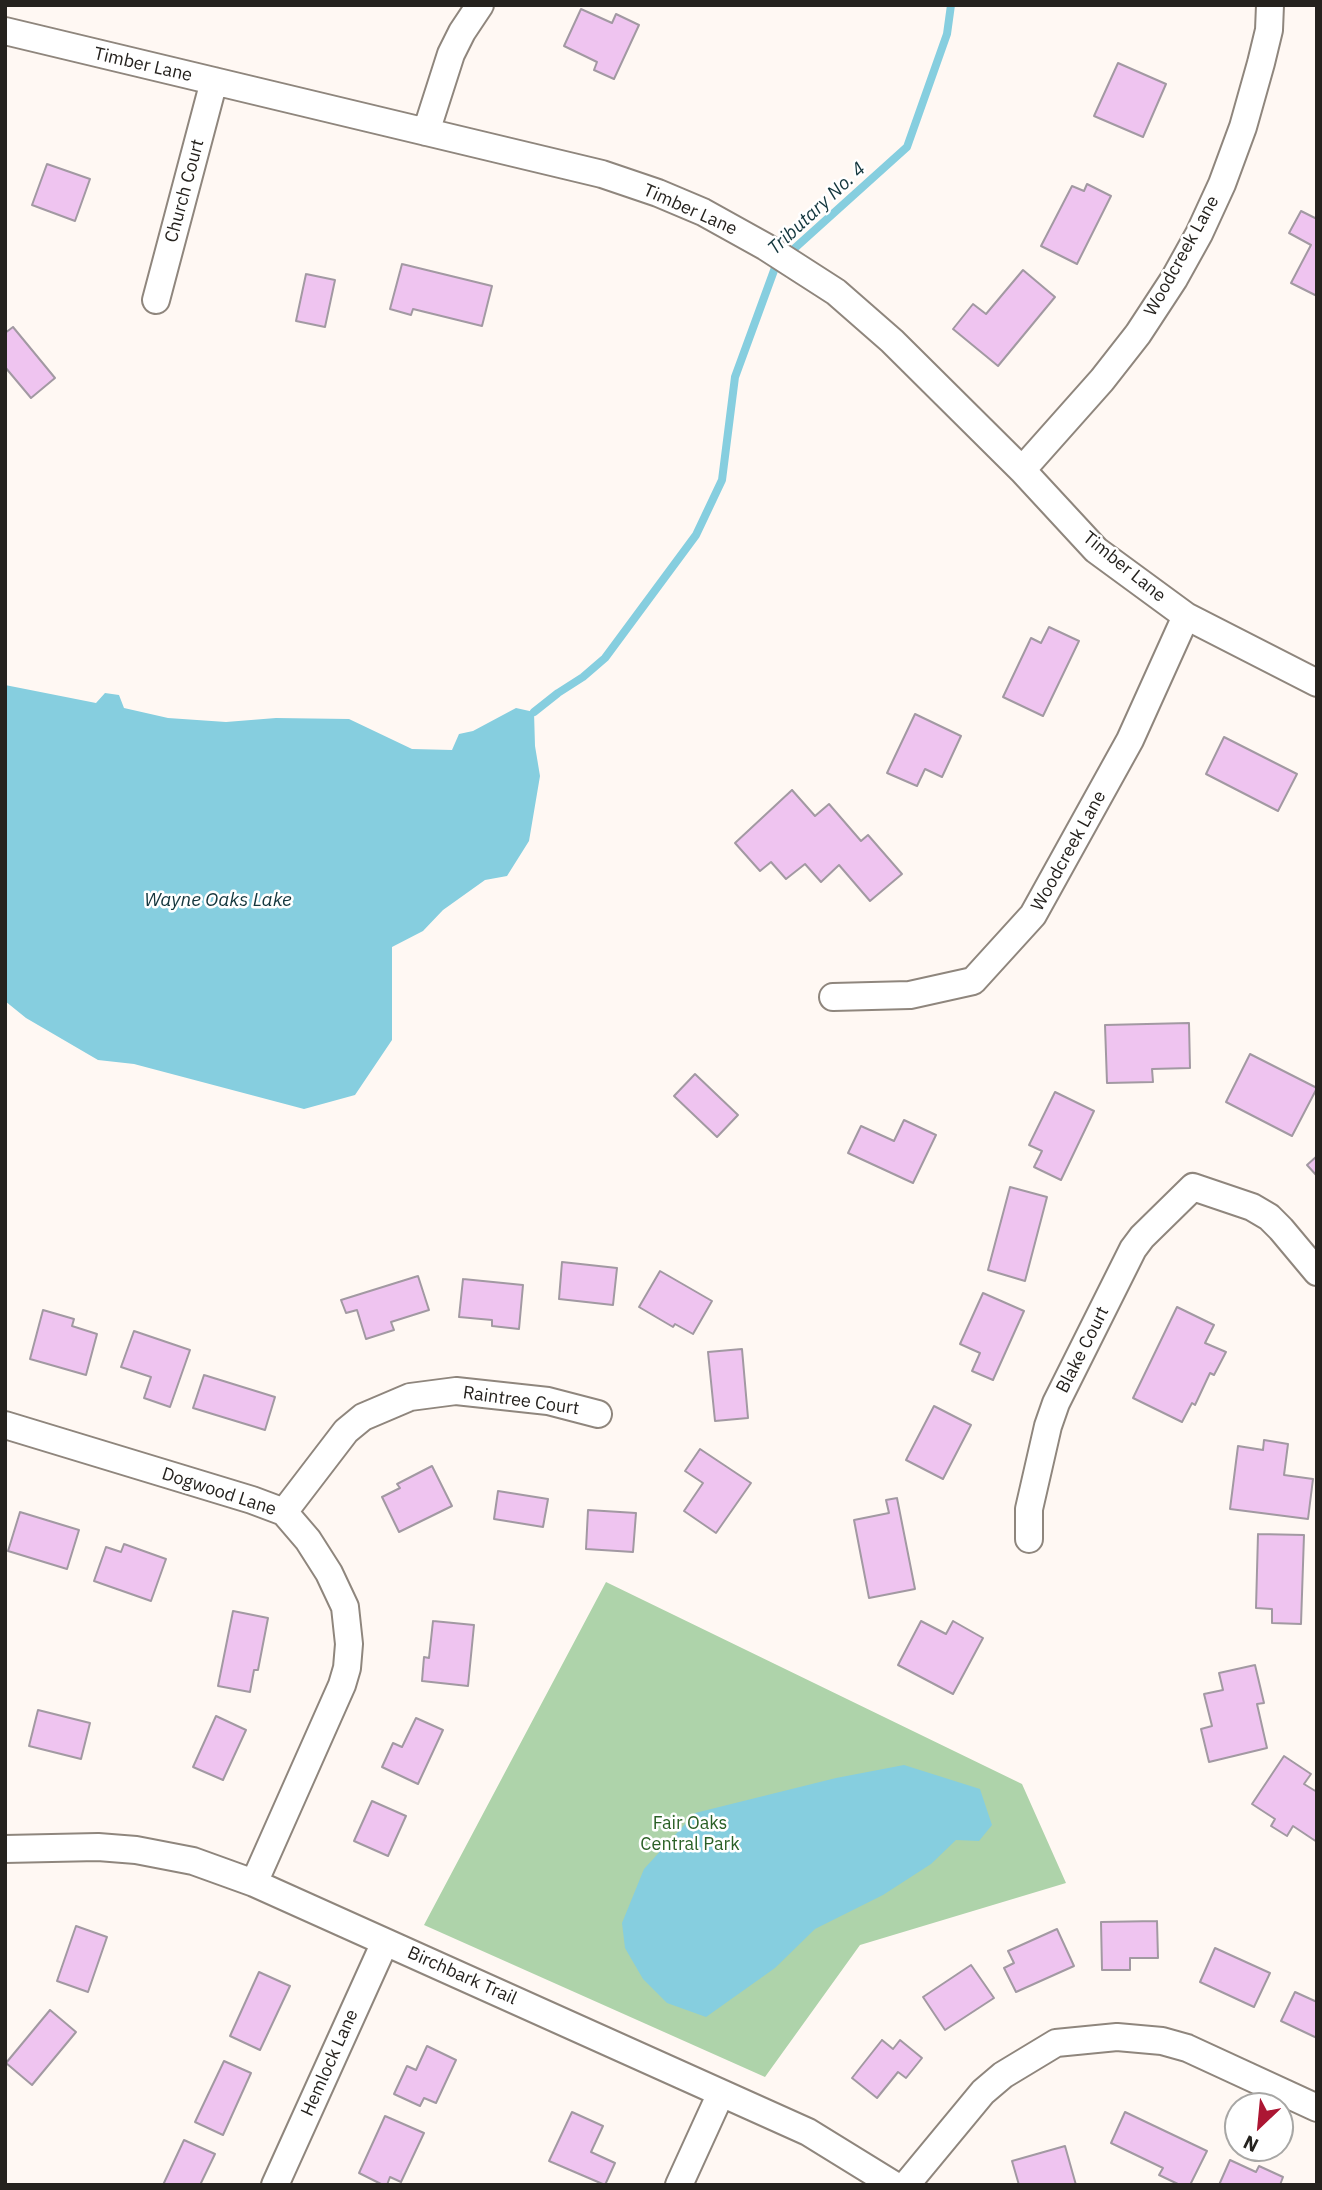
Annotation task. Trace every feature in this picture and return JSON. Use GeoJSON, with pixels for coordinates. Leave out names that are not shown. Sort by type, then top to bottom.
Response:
{"type":"FeatureCollection","features":[{"type":"Feature","properties":{"kind":"street"},"geometry":{"type":"LineString","coordinates":[[426,132],[451,54],[480,5]]}},
{"type":"Feature","properties":{"kind":"street","name":"Woodcreek Lane"},"geometry":{"type":"LineString","coordinates":[[1022,470],[1102,380],[1138,334],[1199,234],[1222,184],[1243,127],[1262,63],[1269,30],[1270,5]]}},
{"type":"Feature","properties":{"kind":"street","name":"Timber Lane"},"geometry":{"type":"LineString","coordinates":[[5,31],[602,174],[703,212],[768,248],[836,292],[892,341],[1022,470],[1096,550],[1185,616],[1317,683]]}},
{"type":"Feature","properties":{"kind":"street","name":"Church Court"},"geometry":{"type":"LineString","coordinates":[[156,300],[214,81]]}},
{"type":"Feature","properties":{"kind":"street","name":"Woodcreek Lane"},"geometry":{"type":"LineString","coordinates":[[833,997],[910,995],[973,981],[1033,915],[1129,740],[1185,616]]}},
{"type":"Feature","properties":{"kind":"street","name":"Blake Court"},"geometry":{"type":"LineString","coordinates":[[1029,1539],[1029,1509],[1056,1403],[1133,1249],[1193,1187],[1252,1208],[1269,1217],[1317,1272]]}},
{"type":"Feature","properties":{"kind":"street","name":"Raintree Court"},"geometry":{"type":"LineString","coordinates":[[284,1512],[346,1431],[363,1417],[410,1397],[456,1391],[548,1401],[597,1413]]}},
{"type":"Feature","properties":{"kind":"street","name":"Dogwood Lane"},"geometry":{"type":"LineString","coordinates":[[5,1425],[284,1512],[308,1540],[329,1573],[345,1607],[349,1644],[347,1668],[342,1685],[254,1883]]}},
{"type":"Feature","properties":{"kind":"street","name":"Birchbark Trail"},"geometry":{"type":"LineString","coordinates":[[5,1849],[98,1847],[136,1850],[193,1861],[254,1883],[808,2132],[843,2151],[894,2185]]}},
{"type":"Feature","properties":{"kind":"street","name":"Hemlock Lane"},"geometry":{"type":"LineString","coordinates":[[275,2185],[385,1942]]}},
{"type":"Feature","properties":{"kind":"street"},"geometry":{"type":"LineString","coordinates":[[906,2185],[983,2092],[1003,2076],[1056,2043],[1117,2037],[1162,2041],[1187,2048],[1317,2108]]}},
{"type":"Feature","properties":{"kind":"street"},"geometry":{"type":"LineString","coordinates":[[679,2185],[721,2092]]}},
{"type":"Feature","properties":{"kind":"green space","name":"Fair Oaks Central Park"},"geometry":{"type":"Polygon","coordinates":[[[606,1582],[1022,1784],[1066,1883],[860,1945],[765,2077],[424,1925],[606,1582]]]}},
{"type":"Feature","properties":{"kind":"water","name":"Wayne Oaks Lake"},"geometry":{"type":"Polygon","coordinates":[[[5,685],[96,703],[105,693],[119,695],[124,708],[168,718],[226,722],[276,718],[349,719],[412,749],[452,750],[459,734],[473,731],[516,708],[534,712],[535,746],[540,776],[529,841],[507,876],[485,880],[443,910],[423,931],[392,947],[392,1040],[355,1095],[304,1109],[134,1064],[98,1060],[26,1018],[5,1001],[5,685]]]}},
{"type":"Feature","properties":{"kind":"water"},"geometry":{"type":"Polygon","coordinates":[[[904,1765],[980,1789],[992,1825],[979,1841],[956,1840],[931,1864],[883,1895],[815,1929],[775,1968],[706,2017],[667,2003],[643,1979],[625,1948],[622,1923],[644,1869],[695,1813],[836,1778],[904,1765]]]}},
{"type":"Feature","properties":{"kind":"building"},"geometry":{"type":"Polygon","coordinates":[[[581,9],[612,23],[616,14],[639,25],[614,79],[594,70],[597,62],[564,46],[581,9]]]}},
{"type":"Feature","properties":{"kind":"building"},"geometry":{"type":"Polygon","coordinates":[[[1118,63],[1166,84],[1143,137],[1094,116],[1118,63]]]}},
{"type":"Feature","properties":{"kind":"building"},"geometry":{"type":"Polygon","coordinates":[[[47,164],[90,179],[75,221],[32,205],[47,164]]]}},
{"type":"Feature","properties":{"kind":"building"},"geometry":{"type":"Polygon","coordinates":[[[1087,184],[1111,196],[1077,264],[1041,246],[1072,186],[1084,191],[1087,184]]]}},
{"type":"Feature","properties":{"kind":"building"},"geometry":{"type":"Polygon","coordinates":[[[1301,211],[1317,219],[1317,296],[1291,283],[1311,245],[1289,233],[1301,211]]]}},
{"type":"Feature","properties":{"kind":"building"},"geometry":{"type":"Polygon","coordinates":[[[402,264],[492,286],[482,326],[413,309],[411,315],[390,309],[402,264]]]}},
{"type":"Feature","properties":{"kind":"building"},"geometry":{"type":"Polygon","coordinates":[[[1023,270],[1055,297],[998,366],[953,329],[973,304],[986,314],[1023,270]]]}},
{"type":"Feature","properties":{"kind":"building"},"geometry":{"type":"Polygon","coordinates":[[[306,274],[335,280],[325,327],[296,321],[306,274]]]}},
{"type":"Feature","properties":{"kind":"building"},"geometry":{"type":"Polygon","coordinates":[[[13,327],[55,378],[31,398],[5,367],[5,333],[13,327]]]}},
{"type":"Feature","properties":{"kind":"building"},"geometry":{"type":"Polygon","coordinates":[[[1049,627],[1079,641],[1043,716],[1003,697],[1031,638],[1041,643],[1049,627]]]}},
{"type":"Feature","properties":{"kind":"building"},"geometry":{"type":"Polygon","coordinates":[[[915,714],[961,736],[942,777],[925,769],[917,786],[887,773],[915,714]]]}},
{"type":"Feature","properties":{"kind":"building"},"geometry":{"type":"Polygon","coordinates":[[[1224,737],[1297,774],[1278,811],[1206,774],[1224,737]]]}},
{"type":"Feature","properties":{"kind":"building"},"geometry":{"type":"Polygon","coordinates":[[[792,790],[815,816],[829,804],[861,841],[868,835],[902,874],[870,901],[839,865],[821,882],[805,864],[786,879],[771,862],[760,871],[735,843],[792,790]]]}},
{"type":"Feature","properties":{"kind":"building"},"geometry":{"type":"Polygon","coordinates":[[[1189,1023],[1190,1068],[1152,1069],[1153,1082],[1107,1083],[1105,1025],[1189,1023]]]}},
{"type":"Feature","properties":{"kind":"building"},"geometry":{"type":"Polygon","coordinates":[[[1250,1054],[1317,1088],[1292,1136],[1226,1102],[1250,1054]]]}},
{"type":"Feature","properties":{"kind":"building"},"geometry":{"type":"Polygon","coordinates":[[[695,1074],[738,1115],[717,1137],[674,1096],[695,1074]]]}},
{"type":"Feature","properties":{"kind":"building"},"geometry":{"type":"Polygon","coordinates":[[[1055,1092],[1094,1111],[1061,1180],[1034,1167],[1042,1151],[1029,1145],[1055,1092]]]}},
{"type":"Feature","properties":{"kind":"building"},"geometry":{"type":"Polygon","coordinates":[[[904,1120],[936,1135],[913,1183],[848,1153],[861,1126],[894,1141],[904,1120]]]}},
{"type":"Feature","properties":{"kind":"building"},"geometry":{"type":"Polygon","coordinates":[[[1317,1156],[1317,1176],[1307,1165],[1317,1156]]]}},
{"type":"Feature","properties":{"kind":"building"},"geometry":{"type":"Polygon","coordinates":[[[1010,1187],[1047,1197],[1025,1281],[988,1270],[1010,1187]]]}},
{"type":"Feature","properties":{"kind":"building"},"geometry":{"type":"Polygon","coordinates":[[[562,1262],[617,1268],[613,1305],[559,1299],[562,1262]]]}},
{"type":"Feature","properties":{"kind":"building"},"geometry":{"type":"Polygon","coordinates":[[[660,1271],[712,1301],[693,1334],[675,1324],[673,1327],[639,1307],[660,1271]]]}},
{"type":"Feature","properties":{"kind":"building"},"geometry":{"type":"Polygon","coordinates":[[[418,1276],[429,1310],[391,1322],[394,1330],[366,1339],[357,1310],[346,1313],[341,1300],[418,1276]]]}},
{"type":"Feature","properties":{"kind":"building"},"geometry":{"type":"Polygon","coordinates":[[[463,1279],[523,1285],[519,1329],[492,1326],[492,1320],[459,1317],[463,1279]]]}},
{"type":"Feature","properties":{"kind":"building"},"geometry":{"type":"Polygon","coordinates":[[[983,1293],[1024,1311],[993,1380],[972,1371],[980,1353],[960,1344],[983,1293]]]}},
{"type":"Feature","properties":{"kind":"building"},"geometry":{"type":"Polygon","coordinates":[[[1177,1307],[1214,1325],[1205,1343],[1226,1352],[1214,1375],[1210,1373],[1195,1405],[1192,1403],[1182,1422],[1133,1398],[1177,1307]]]}},
{"type":"Feature","properties":{"kind":"building"},"geometry":{"type":"Polygon","coordinates":[[[43,1310],[74,1319],[72,1326],[97,1334],[86,1375],[30,1359],[43,1310]]]}},
{"type":"Feature","properties":{"kind":"building"},"geometry":{"type":"Polygon","coordinates":[[[134,1331],[190,1350],[170,1407],[144,1398],[151,1377],[121,1367],[134,1331]]]}},
{"type":"Feature","properties":{"kind":"building"},"geometry":{"type":"Polygon","coordinates":[[[742,1349],[748,1418],[715,1421],[708,1352],[742,1349]]]}},
{"type":"Feature","properties":{"kind":"building"},"geometry":{"type":"Polygon","coordinates":[[[204,1375],[275,1397],[265,1430],[193,1408],[204,1375]]]}},
{"type":"Feature","properties":{"kind":"building"},"geometry":{"type":"Polygon","coordinates":[[[934,1406],[971,1425],[943,1479],[906,1460],[934,1406]]]}},
{"type":"Feature","properties":{"kind":"building"},"geometry":{"type":"Polygon","coordinates":[[[1264,1440],[1288,1444],[1284,1475],[1313,1479],[1308,1519],[1230,1509],[1238,1446],[1263,1450],[1264,1440]]]}},
{"type":"Feature","properties":{"kind":"building"},"geometry":{"type":"Polygon","coordinates":[[[700,1449],[751,1483],[716,1533],[684,1511],[703,1483],[685,1471],[700,1449]]]}},
{"type":"Feature","properties":{"kind":"building"},"geometry":{"type":"Polygon","coordinates":[[[432,1466],[452,1506],[399,1532],[382,1497],[400,1488],[397,1484],[432,1466]]]}},
{"type":"Feature","properties":{"kind":"building"},"geometry":{"type":"Polygon","coordinates":[[[498,1491],[548,1499],[543,1527],[494,1519],[498,1491]]]}},
{"type":"Feature","properties":{"kind":"building"},"geometry":{"type":"Polygon","coordinates":[[[897,1498],[915,1589],[869,1598],[854,1520],[889,1513],[886,1500],[897,1498]]]}},
{"type":"Feature","properties":{"kind":"building"},"geometry":{"type":"Polygon","coordinates":[[[588,1510],[636,1513],[633,1552],[586,1549],[588,1510]]]}},
{"type":"Feature","properties":{"kind":"building"},"geometry":{"type":"Polygon","coordinates":[[[20,1512],[79,1530],[67,1569],[8,1551],[20,1512]]]}},
{"type":"Feature","properties":{"kind":"building"},"geometry":{"type":"Polygon","coordinates":[[[1258,1534],[1304,1535],[1301,1624],[1272,1623],[1272,1609],[1256,1608],[1258,1534]]]}},
{"type":"Feature","properties":{"kind":"building"},"geometry":{"type":"Polygon","coordinates":[[[124,1544],[166,1559],[151,1601],[94,1581],[106,1547],[121,1552],[124,1544]]]}},
{"type":"Feature","properties":{"kind":"building"},"geometry":{"type":"Polygon","coordinates":[[[233,1611],[268,1618],[258,1670],[254,1670],[250,1692],[218,1686],[233,1611]]]}},
{"type":"Feature","properties":{"kind":"building"},"geometry":{"type":"Polygon","coordinates":[[[433,1621],[474,1625],[468,1686],[422,1681],[424,1657],[429,1658],[433,1621]]]}},
{"type":"Feature","properties":{"kind":"building"},"geometry":{"type":"Polygon","coordinates":[[[921,1621],[946,1634],[953,1621],[983,1638],[953,1694],[898,1665],[921,1621]]]}},
{"type":"Feature","properties":{"kind":"building"},"geometry":{"type":"Polygon","coordinates":[[[1255,1665],[1264,1703],[1257,1704],[1267,1748],[1209,1762],[1201,1729],[1212,1726],[1204,1694],[1223,1690],[1219,1673],[1255,1665]]]}},
{"type":"Feature","properties":{"kind":"building"},"geometry":{"type":"Polygon","coordinates":[[[38,1710],[90,1723],[81,1759],[29,1746],[38,1710]]]}},
{"type":"Feature","properties":{"kind":"building"},"geometry":{"type":"Polygon","coordinates":[[[216,1716],[246,1730],[223,1780],[193,1767],[216,1716]]]}},
{"type":"Feature","properties":{"kind":"building"},"geometry":{"type":"Polygon","coordinates":[[[416,1718],[443,1730],[418,1784],[382,1767],[393,1743],[402,1747],[416,1718]]]}},
{"type":"Feature","properties":{"kind":"building"},"geometry":{"type":"Polygon","coordinates":[[[1284,1756],[1311,1774],[1304,1784],[1317,1792],[1317,1842],[1293,1826],[1287,1836],[1271,1826],[1275,1819],[1252,1804],[1284,1756]]]}},
{"type":"Feature","properties":{"kind":"building"},"geometry":{"type":"Polygon","coordinates":[[[372,1801],[406,1816],[388,1856],[354,1841],[372,1801]]]}},
{"type":"Feature","properties":{"kind":"building"},"geometry":{"type":"Polygon","coordinates":[[[1157,1921],[1158,1958],[1130,1958],[1130,1970],[1102,1970],[1101,1922],[1157,1921]]]}},
{"type":"Feature","properties":{"kind":"building"},"geometry":{"type":"Polygon","coordinates":[[[76,1926],[107,1937],[88,1992],[57,1981],[76,1926]]]}},
{"type":"Feature","properties":{"kind":"building"},"geometry":{"type":"Polygon","coordinates":[[[1057,1929],[1074,1966],[1016,1992],[1004,1968],[1014,1963],[1008,1951],[1057,1929]]]}},
{"type":"Feature","properties":{"kind":"building"},"geometry":{"type":"Polygon","coordinates":[[[1215,1948],[1270,1973],[1254,2007],[1200,1982],[1215,1948]]]}},
{"type":"Feature","properties":{"kind":"building"},"geometry":{"type":"Polygon","coordinates":[[[971,1965],[994,1998],[945,2030],[923,1997],[971,1965]]]}},
{"type":"Feature","properties":{"kind":"building"},"geometry":{"type":"Polygon","coordinates":[[[259,1972],[290,1986],[260,2050],[230,2036],[259,1972]]]}},
{"type":"Feature","properties":{"kind":"building"},"geometry":{"type":"Polygon","coordinates":[[[1295,1992],[1317,2002],[1317,2038],[1281,2021],[1295,1992]]]}},
{"type":"Feature","properties":{"kind":"building"},"geometry":{"type":"Polygon","coordinates":[[[50,2010],[76,2032],[32,2085],[6,2063],[50,2010]]]}},
{"type":"Feature","properties":{"kind":"building"},"geometry":{"type":"Polygon","coordinates":[[[882,2040],[893,2049],[900,2040],[922,2058],[906,2078],[898,2072],[877,2098],[852,2078],[882,2040]]]}},
{"type":"Feature","properties":{"kind":"building"},"geometry":{"type":"Polygon","coordinates":[[[427,2046],[456,2060],[436,2103],[424,2098],[420,2106],[394,2094],[407,2066],[416,2070],[427,2046]]]}},
{"type":"Feature","properties":{"kind":"building"},"geometry":{"type":"Polygon","coordinates":[[[224,2061],[251,2073],[223,2135],[195,2122],[224,2061]]]}},
{"type":"Feature","properties":{"kind":"building"},"geometry":{"type":"Polygon","coordinates":[[[572,2112],[603,2126],[591,2152],[615,2163],[605,2185],[549,2161],[572,2112]]]}},
{"type":"Feature","properties":{"kind":"building"},"geometry":{"type":"Polygon","coordinates":[[[1125,2112],[1207,2151],[1190,2185],[1180,2185],[1159,2175],[1163,2168],[1111,2143],[1125,2112]]]}},
{"type":"Feature","properties":{"kind":"building"},"geometry":{"type":"Polygon","coordinates":[[[385,2116],[424,2133],[401,2182],[390,2177],[387,2185],[383,2185],[359,2173],[385,2116]]]}},
{"type":"Feature","properties":{"kind":"building"},"geometry":{"type":"Polygon","coordinates":[[[184,2140],[215,2154],[200,2185],[163,2185],[184,2140]]]}},
{"type":"Feature","properties":{"kind":"building"},"geometry":{"type":"Polygon","coordinates":[[[1065,2146],[1076,2185],[1019,2185],[1012,2161],[1065,2146]]]}},
{"type":"Feature","properties":{"kind":"building"},"geometry":{"type":"Polygon","coordinates":[[[1229,2162],[1256,2172],[1259,2166],[1283,2177],[1280,2185],[1219,2185],[1229,2162]]]}},
{"type":"Feature","properties":{"kind":"waterway","name":"Tributary No. 4"},"geometry":{"type":"LineString","coordinates":[[534,712],[605,658],[696,535],[722,480],[735,377],[776,265],[907,147],[947,34],[951,5]]}}]}
